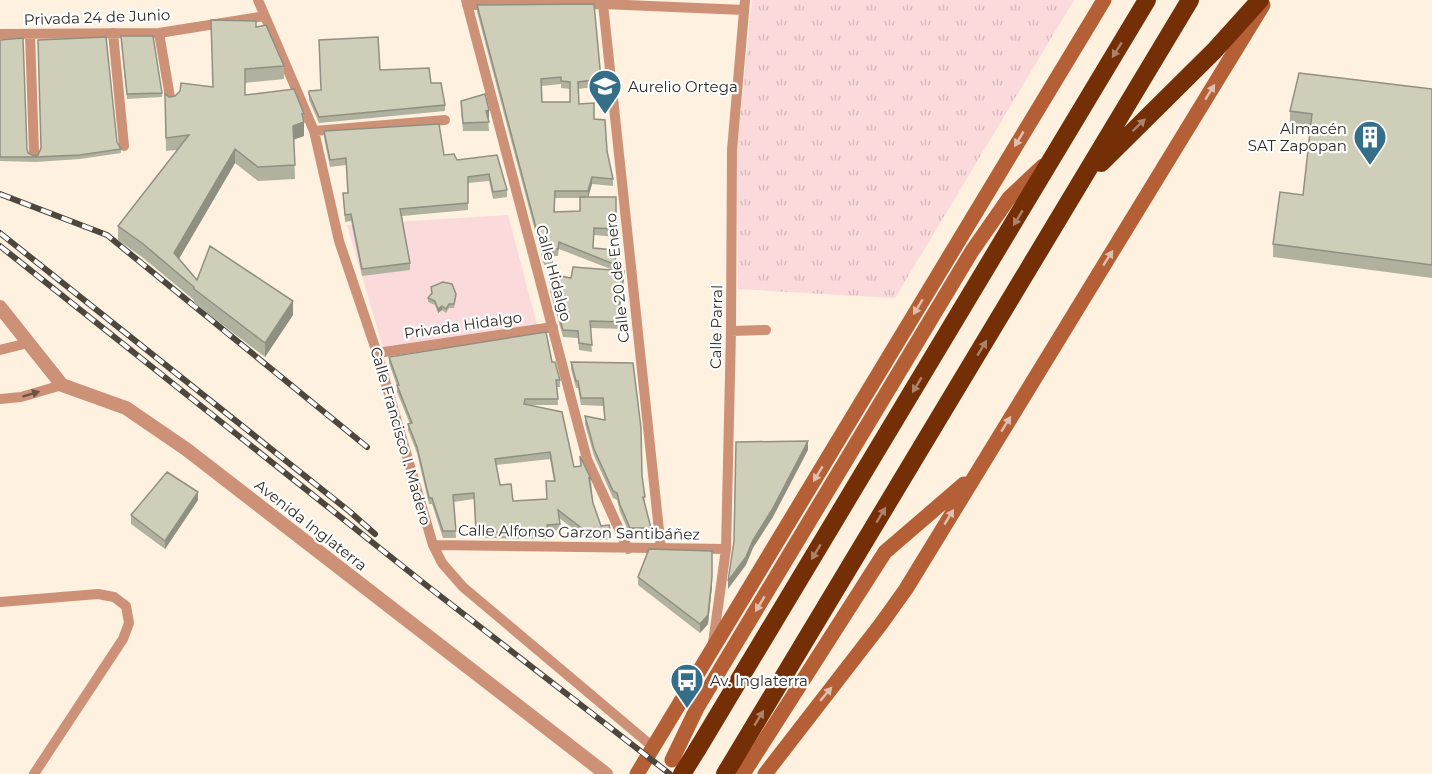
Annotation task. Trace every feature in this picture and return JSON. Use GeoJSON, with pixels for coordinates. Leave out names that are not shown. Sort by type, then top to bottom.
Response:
{"type":"FeatureCollection","features":[{"type":"Feature","properties":{"kind":"highway"},"geometry":{"type":"LineString","coordinates":[[677,767],[697,750],[1057,154],[1087,98],[1147,0]]}},
{"type":"Feature","properties":{"kind":"highway"},"geometry":{"type":"LineString","coordinates":[[732,772],[1190,0]]}},
{"type":"Feature","properties":{"kind":"highway"},"geometry":{"type":"LineString","coordinates":[[1083,181],[1214,51],[1260,0]]}},
{"type":"Feature","properties":{"kind":"main road"},"geometry":{"type":"LineString","coordinates":[[638,774],[1104,0]]}},
{"type":"Feature","properties":{"kind":"main road"},"geometry":{"type":"LineString","coordinates":[[765,774],[906,589],[1266,0]]}},
{"type":"Feature","properties":{"kind":"main road"},"geometry":{"type":"LineString","coordinates":[[677,767],[697,708],[972,251],[1009,198],[1057,154]]}},
{"type":"Feature","properties":{"kind":"main road"},"geometry":{"type":"LineString","coordinates":[[867,393],[919,340]]}},
{"type":"Feature","properties":{"kind":"main road"},"geometry":{"type":"LineString","coordinates":[[732,772],[885,552],[975,474]]}},
{"type":"Feature","properties":{"kind":"main road","name":"Calle Francisco I. Madero"},"geometry":{"type":"LineString","coordinates":[[653,747],[677,767],[690,774]]}},
{"type":"Feature","properties":{"kind":"street","name":"Calle Francisco I. Madero"},"geometry":{"type":"LineString","coordinates":[[258,0],[314,131],[339,241],[377,353],[433,545],[442,563],[463,587],[653,747]]}},
{"type":"Feature","properties":{"kind":"street"},"geometry":{"type":"LineString","coordinates":[[467,2],[744,5]]}},
{"type":"Feature","properties":{"kind":"street","name":"Calle Hidalgo"},"geometry":{"type":"LineString","coordinates":[[467,2],[587,459],[628,549]]}},
{"type":"Feature","properties":{"kind":"street","name":"Calle 20 de Enero"},"geometry":{"type":"LineString","coordinates":[[603,4],[661,549]]}},
{"type":"Feature","properties":{"kind":"street","name":"Calle Parral"},"geometry":{"type":"LineString","coordinates":[[712,653],[726,549],[732,150],[744,5]]}},
{"type":"Feature","properties":{"kind":"street","name":"Privada 24 de Junio"},"geometry":{"type":"LineString","coordinates":[[0,34],[159,33],[265,16]]}},
{"type":"Feature","properties":{"kind":"street"},"geometry":{"type":"LineString","coordinates":[[113,33],[124,146]]}},
{"type":"Feature","properties":{"kind":"street"},"geometry":{"type":"LineString","coordinates":[[159,33],[171,103]]}},
{"type":"Feature","properties":{"kind":"street"},"geometry":{"type":"LineString","coordinates":[[30,34],[34,153]]}},
{"type":"Feature","properties":{"kind":"street"},"geometry":{"type":"LineString","coordinates":[[314,131],[445,120]]}},
{"type":"Feature","properties":{"kind":"street"},"geometry":{"type":"LineString","coordinates":[[0,307],[62,385],[21,397],[0,399]]}},
{"type":"Feature","properties":{"kind":"street","name":"Privada Hidalgo"},"geometry":{"type":"LineString","coordinates":[[377,353],[553,327]]}},
{"type":"Feature","properties":{"kind":"street"},"geometry":{"type":"LineString","coordinates":[[731,331],[766,330]]}},
{"type":"Feature","properties":{"kind":"street"},"geometry":{"type":"LineString","coordinates":[[0,350],[28,343]]}},
{"type":"Feature","properties":{"kind":"street","name":"Avenida Inglaterra"},"geometry":{"type":"LineString","coordinates":[[62,385],[126,408],[186,449],[606,774]]}},
{"type":"Feature","properties":{"kind":"street","name":"Calle Alfonso Garzon Santibáñez"},"geometry":{"type":"LineString","coordinates":[[433,545],[726,549]]}},
{"type":"Feature","properties":{"kind":"street"},"geometry":{"type":"LineString","coordinates":[[0,602],[98,594],[114,597],[126,606],[129,623],[123,639],[34,774]]}},
{"type":"Feature","properties":{"kind":"green space"},"geometry":{"type":"Polygon","coordinates":[[[752,0],[1074,0],[895,298],[738,289],[737,148],[752,0]]]}},
{"type":"Feature","properties":{"kind":"green space"},"geometry":{"type":"Polygon","coordinates":[[[508,215],[537,325],[383,348],[347,225],[508,215]]]}},
{"type":"Feature","properties":{"kind":"building"},"geometry":{"type":"Polygon","coordinates":[[[594,4],[601,79],[578,82],[579,104],[594,103],[594,119],[605,120],[607,151],[613,179],[592,177],[588,191],[555,191],[554,212],[580,211],[580,197],[616,197],[616,229],[594,228],[593,248],[615,250],[616,265],[559,242],[558,249],[552,249],[553,256],[544,258],[477,5],[594,4]],[[561,77],[541,79],[542,102],[570,102],[570,82],[561,81],[561,77]]]}},
{"type":"Feature","properties":{"kind":"building"},"geometry":{"type":"Polygon","coordinates":[[[211,20],[256,21],[256,27],[266,25],[284,66],[245,69],[245,95],[294,89],[304,114],[302,114],[304,122],[293,126],[295,165],[258,167],[235,149],[174,253],[197,280],[210,246],[293,301],[265,343],[194,289],[142,243],[118,226],[189,135],[166,138],[165,94],[169,97],[175,96],[180,91],[181,83],[213,87],[211,20]]]}},
{"type":"Feature","properties":{"kind":"building"},"geometry":{"type":"Polygon","coordinates":[[[121,36],[153,36],[162,93],[127,94],[121,36]]]}},
{"type":"Feature","properties":{"kind":"building"},"geometry":{"type":"Polygon","coordinates":[[[106,37],[117,142],[121,149],[80,155],[0,157],[0,40],[23,38],[27,149],[28,153],[34,156],[38,155],[41,148],[38,40],[106,37]]]}},
{"type":"Feature","properties":{"kind":"building"},"geometry":{"type":"Polygon","coordinates":[[[378,37],[380,70],[429,68],[431,83],[441,83],[445,105],[319,117],[309,91],[321,90],[319,40],[378,37]]]}},
{"type":"Feature","properties":{"kind":"building","name":"Almacén SAT Zapopan"},"geometry":{"type":"Polygon","coordinates":[[[1299,73],[1432,89],[1432,265],[1273,244],[1280,192],[1303,195],[1312,114],[1290,111],[1299,73]]]}},
{"type":"Feature","properties":{"kind":"building"},"geometry":{"type":"Polygon","coordinates":[[[485,94],[489,122],[463,123],[461,101],[485,94]]]}},
{"type":"Feature","properties":{"kind":"building"},"geometry":{"type":"Polygon","coordinates":[[[439,124],[444,155],[454,154],[457,160],[497,155],[507,190],[493,192],[489,174],[468,177],[468,203],[400,209],[410,263],[362,269],[351,214],[345,215],[343,193],[348,193],[346,158],[330,160],[324,131],[439,124]]]}},
{"type":"Feature","properties":{"kind":"building"},"geometry":{"type":"Polygon","coordinates":[[[573,267],[624,271],[619,308],[624,308],[626,322],[590,321],[592,345],[579,343],[578,331],[563,330],[550,284],[550,274],[571,278],[573,267]]]}},
{"type":"Feature","properties":{"kind":"building"},"geometry":{"type":"Polygon","coordinates":[[[443,282],[452,284],[456,294],[454,304],[449,304],[446,309],[442,306],[438,309],[435,301],[428,298],[432,293],[431,287],[443,282]]]}},
{"type":"Feature","properties":{"kind":"building"},"geometry":{"type":"Polygon","coordinates":[[[546,332],[552,362],[555,362],[560,380],[556,380],[558,399],[525,399],[524,404],[562,412],[574,467],[581,466],[580,456],[591,479],[589,478],[593,503],[601,526],[609,525],[611,533],[588,533],[558,510],[560,524],[547,525],[549,533],[476,532],[474,493],[453,495],[456,531],[443,531],[432,498],[429,498],[417,447],[408,424],[412,423],[389,357],[546,332]],[[550,452],[495,459],[500,485],[511,484],[513,501],[547,499],[546,481],[555,481],[550,452]]]}},
{"type":"Feature","properties":{"kind":"building"},"geometry":{"type":"Polygon","coordinates":[[[571,362],[633,363],[641,428],[645,497],[643,497],[651,528],[630,528],[617,493],[613,491],[594,449],[585,416],[605,420],[603,398],[581,398],[571,362]]]}},
{"type":"Feature","properties":{"kind":"building"},"geometry":{"type":"Polygon","coordinates":[[[808,441],[773,508],[753,540],[746,557],[728,581],[734,541],[736,442],[808,441]]]}},
{"type":"Feature","properties":{"kind":"building"},"geometry":{"type":"Polygon","coordinates":[[[167,472],[198,492],[165,541],[131,515],[167,472]]]}},
{"type":"Feature","properties":{"kind":"building"},"geometry":{"type":"Polygon","coordinates":[[[649,549],[712,551],[708,615],[700,624],[638,577],[649,549]]]}},
{"type":"Feature","properties":{"kind":"railway"},"geometry":{"type":"LineString","coordinates":[[0,194],[107,235],[367,447]]}},
{"type":"Feature","properties":{"kind":"railway"},"geometry":{"type":"LineString","coordinates":[[0,233],[375,534]]}},
{"type":"Feature","properties":{"kind":"railway"},"geometry":{"type":"LineString","coordinates":[[0,246],[426,585],[670,774]]}},
{"type":"Feature","properties":{"kind":"place","name":"Aurelio Ortega"},"geometry":{"type":"Point","coordinates":[605,115]}},
{"type":"Feature","properties":{"kind":"place","name":"Almacén SAT Zapopan"},"geometry":{"type":"Point","coordinates":[1370,166]}},
{"type":"Feature","properties":{"kind":"place","name":"Av. Inglaterra"},"geometry":{"type":"Point","coordinates":[687,709]}}]}
